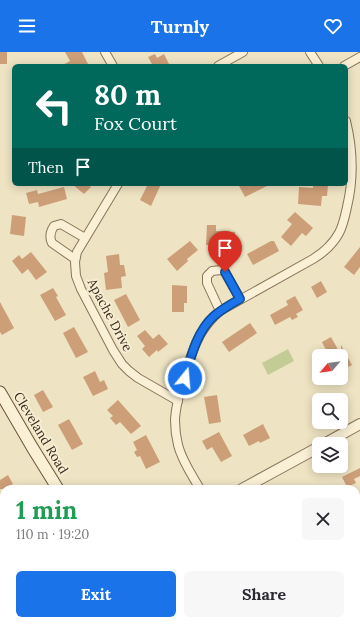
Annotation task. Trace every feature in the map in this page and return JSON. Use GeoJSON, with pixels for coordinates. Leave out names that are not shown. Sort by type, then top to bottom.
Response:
{"type":"FeatureCollection","features":[{"type":"Feature","properties":{"kind":"main road","name":"Cleveland Road"},"geometry":{"type":"LineString","coordinates":[[0,392],[32,448],[55,485]]}},
{"type":"Feature","properties":{"kind":"street"},"geometry":{"type":"LineString","coordinates":[[105,52],[112,64]]}},
{"type":"Feature","properties":{"kind":"street"},"geometry":{"type":"LineString","coordinates":[[222,64],[243,52]]}},
{"type":"Feature","properties":{"kind":"street"},"geometry":{"type":"LineString","coordinates":[[310,52],[318,64]]}},
{"type":"Feature","properties":{"kind":"street"},"geometry":{"type":"LineString","coordinates":[[348,64],[360,57]]}},
{"type":"Feature","properties":{"kind":"street"},"geometry":{"type":"LineString","coordinates":[[198,485],[185,463],[178,445],[175,422],[178,401],[188,366],[197,342],[209,321],[220,311],[313,259],[326,249],[339,233],[350,196],[352,169],[348,132]]}},
{"type":"Feature","properties":{"kind":"street"},"geometry":{"type":"LineString","coordinates":[[85,238],[63,224],[56,224],[51,230],[50,240],[75,259],[85,238],[117,186]]}},
{"type":"Feature","properties":{"kind":"street","name":"Apache Drive"},"geometry":{"type":"LineString","coordinates":[[75,259],[76,276],[81,289],[122,364],[138,378],[178,401]]}},
{"type":"Feature","properties":{"kind":"street"},"geometry":{"type":"LineString","coordinates":[[220,311],[207,283],[207,276],[212,271],[222,270],[225,272],[240,299]]}},
{"type":"Feature","properties":{"kind":"street"},"geometry":{"type":"LineString","coordinates":[[337,437],[360,424]]}},
{"type":"Feature","properties":{"kind":"street"},"geometry":{"type":"LineString","coordinates":[[249,485],[312,451]]}},
{"type":"Feature","properties":{"kind":"green space"},"geometry":{"type":"Polygon","coordinates":[[[288,349],[294,361],[268,375],[262,363],[288,349]]]}},
{"type":"Feature","properties":{"kind":"building"},"geometry":{"type":"Polygon","coordinates":[[[0,52],[7,52],[7,64],[0,64],[0,52]]]}},
{"type":"Feature","properties":{"kind":"building"},"geometry":{"type":"Polygon","coordinates":[[[65,52],[82,52],[88,64],[65,64],[70,61],[65,52]]]}},
{"type":"Feature","properties":{"kind":"building"},"geometry":{"type":"Polygon","coordinates":[[[155,54],[157,58],[164,54],[169,64],[152,64],[148,57],[155,54]]]}},
{"type":"Feature","properties":{"kind":"building"},"geometry":{"type":"Polygon","coordinates":[[[74,186],[91,187],[84,194],[74,186]]]}},
{"type":"Feature","properties":{"kind":"building"},"geometry":{"type":"Polygon","coordinates":[[[147,186],[160,186],[151,206],[140,200],[147,186]]]}},
{"type":"Feature","properties":{"kind":"building"},"geometry":{"type":"Polygon","coordinates":[[[239,186],[267,186],[245,197],[239,186]]]}},
{"type":"Feature","properties":{"kind":"building"},"geometry":{"type":"Polygon","coordinates":[[[313,186],[328,186],[327,196],[322,196],[321,206],[298,204],[299,187],[313,188],[313,186]]]}},
{"type":"Feature","properties":{"kind":"building"},"geometry":{"type":"Polygon","coordinates":[[[64,187],[67,199],[39,207],[38,202],[29,204],[26,193],[37,190],[38,194],[64,187]]]}},
{"type":"Feature","properties":{"kind":"building"},"geometry":{"type":"Polygon","coordinates":[[[295,212],[313,228],[306,236],[302,233],[291,246],[281,237],[292,224],[287,220],[295,212]]]}},
{"type":"Feature","properties":{"kind":"building"},"geometry":{"type":"Polygon","coordinates":[[[12,215],[26,217],[24,236],[10,234],[12,215]]]}},
{"type":"Feature","properties":{"kind":"building"},"geometry":{"type":"Polygon","coordinates":[[[207,225],[216,225],[216,231],[235,232],[235,246],[206,245],[207,225]]]}},
{"type":"Feature","properties":{"kind":"building"},"geometry":{"type":"Polygon","coordinates":[[[190,241],[198,250],[187,259],[188,261],[177,271],[167,259],[190,241]]]}},
{"type":"Feature","properties":{"kind":"building"},"geometry":{"type":"Polygon","coordinates":[[[271,241],[274,241],[279,251],[253,265],[247,254],[271,241]]]}},
{"type":"Feature","properties":{"kind":"building"},"geometry":{"type":"Polygon","coordinates":[[[360,247],[360,267],[354,275],[344,267],[360,247]]]}},
{"type":"Feature","properties":{"kind":"building"},"geometry":{"type":"Polygon","coordinates":[[[31,252],[47,272],[36,280],[28,269],[22,274],[12,261],[19,255],[22,259],[31,252]]]}},
{"type":"Feature","properties":{"kind":"building"},"geometry":{"type":"Polygon","coordinates":[[[119,254],[120,265],[124,265],[126,276],[121,277],[122,288],[106,290],[104,273],[108,272],[106,256],[119,254]]]}},
{"type":"Feature","properties":{"kind":"building"},"geometry":{"type":"Polygon","coordinates":[[[321,281],[327,292],[317,298],[311,287],[321,281]]]}},
{"type":"Feature","properties":{"kind":"building"},"geometry":{"type":"Polygon","coordinates":[[[172,285],[187,286],[187,303],[184,303],[184,312],[172,312],[172,285]]]}},
{"type":"Feature","properties":{"kind":"building"},"geometry":{"type":"Polygon","coordinates":[[[53,288],[58,296],[56,297],[66,315],[55,321],[40,295],[53,288]]]}},
{"type":"Feature","properties":{"kind":"building"},"geometry":{"type":"Polygon","coordinates":[[[126,294],[140,320],[128,327],[114,300],[126,294]]]}},
{"type":"Feature","properties":{"kind":"building"},"geometry":{"type":"Polygon","coordinates":[[[295,296],[303,310],[296,314],[298,317],[292,320],[290,317],[275,325],[270,315],[288,305],[286,301],[295,296]]]}},
{"type":"Feature","properties":{"kind":"building"},"geometry":{"type":"Polygon","coordinates":[[[0,302],[14,328],[2,335],[0,332],[0,302]]]}},
{"type":"Feature","properties":{"kind":"building"},"geometry":{"type":"Polygon","coordinates":[[[250,323],[257,333],[229,352],[222,342],[250,323]]]}},
{"type":"Feature","properties":{"kind":"building"},"geometry":{"type":"Polygon","coordinates":[[[74,327],[88,352],[76,358],[63,333],[74,327]]]}},
{"type":"Feature","properties":{"kind":"building"},"geometry":{"type":"Polygon","coordinates":[[[145,330],[153,339],[159,334],[168,344],[158,352],[157,350],[149,357],[142,349],[145,346],[137,336],[145,330]]]}},
{"type":"Feature","properties":{"kind":"building"},"geometry":{"type":"Polygon","coordinates":[[[331,337],[338,349],[326,349],[322,342],[331,337]]]}},
{"type":"Feature","properties":{"kind":"building"},"geometry":{"type":"Polygon","coordinates":[[[348,358],[352,365],[348,367],[348,358]]]}},
{"type":"Feature","properties":{"kind":"building"},"geometry":{"type":"Polygon","coordinates":[[[95,371],[100,382],[104,380],[108,389],[93,396],[83,377],[95,371]]]}},
{"type":"Feature","properties":{"kind":"building"},"geometry":{"type":"Polygon","coordinates":[[[43,390],[53,407],[43,412],[34,395],[43,390]]]}},
{"type":"Feature","properties":{"kind":"building"},"geometry":{"type":"Polygon","coordinates":[[[217,395],[221,422],[209,424],[204,397],[217,395]]]}},
{"type":"Feature","properties":{"kind":"building"},"geometry":{"type":"Polygon","coordinates":[[[118,400],[141,426],[131,434],[120,422],[116,425],[110,418],[113,416],[107,410],[118,400]]]}},
{"type":"Feature","properties":{"kind":"building"},"geometry":{"type":"Polygon","coordinates":[[[69,419],[83,444],[72,450],[58,425],[69,419]]]}},
{"type":"Feature","properties":{"kind":"building"},"geometry":{"type":"Polygon","coordinates":[[[263,424],[270,438],[249,446],[243,435],[263,424]]]}},
{"type":"Feature","properties":{"kind":"building"},"geometry":{"type":"Polygon","coordinates":[[[219,432],[232,456],[221,462],[212,447],[207,450],[202,441],[219,432]]]}},
{"type":"Feature","properties":{"kind":"building"},"geometry":{"type":"Polygon","coordinates":[[[146,435],[160,462],[146,469],[140,456],[137,457],[134,452],[137,450],[133,442],[146,435]]]}},
{"type":"Feature","properties":{"kind":"building"},"geometry":{"type":"Polygon","coordinates":[[[360,468],[360,476],[354,479],[356,483],[346,485],[342,477],[360,468]]]}},
{"type":"Feature","properties":{"kind":"building"},"geometry":{"type":"Polygon","coordinates":[[[8,475],[13,484],[0,485],[0,480],[8,475]]]}},
{"type":"Feature","properties":{"kind":"route"},"geometry":{"type":"LineString","coordinates":[[185,378],[197,342],[209,321],[220,311],[240,299],[225,272]]}}]}
